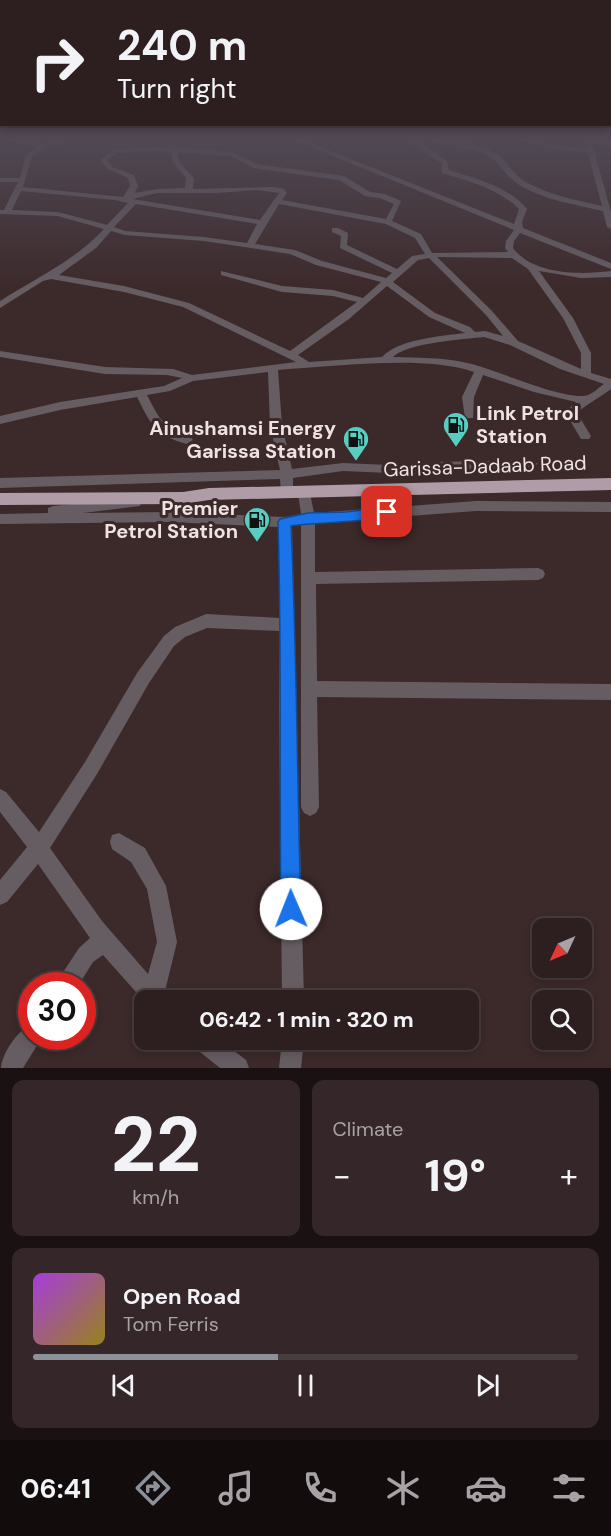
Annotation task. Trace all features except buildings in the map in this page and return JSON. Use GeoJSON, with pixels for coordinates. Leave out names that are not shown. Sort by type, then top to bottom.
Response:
{"type":"FeatureCollection","features":[{"type":"Feature","properties":{"kind":"highway","name":"Garissa-Dadaab Road"},"geometry":{"type":"LineString","coordinates":[[0,499],[183,498],[209,494],[611,484]]}},
{"type":"Feature","properties":{"kind":"street"},"geometry":{"type":"LineString","coordinates":[[17,190],[4,212],[58,214],[108,229],[144,236],[194,238],[292,252],[319,263],[386,281],[426,310],[466,329],[472,335]]}},
{"type":"Feature","properties":{"kind":"street"},"geometry":{"type":"LineString","coordinates":[[27,190],[129,199],[262,223]]}},
{"type":"Feature","properties":{"kind":"street"},"geometry":{"type":"LineString","coordinates":[[0,305],[40,279],[51,276],[93,246],[108,229],[129,199],[133,190]]}},
{"type":"Feature","properties":{"kind":"street"},"geometry":{"type":"LineString","coordinates":[[129,199],[143,193],[202,190]]}},
{"type":"Feature","properties":{"kind":"street"},"geometry":{"type":"LineString","coordinates":[[250,245],[256,229],[283,193],[274,190]]}},
{"type":"Feature","properties":{"kind":"street"},"geometry":{"type":"LineString","coordinates":[[361,190],[398,203],[388,222]]}},
{"type":"Feature","properties":{"kind":"street"},"geometry":{"type":"LineString","coordinates":[[421,190],[611,266]]}},
{"type":"Feature","properties":{"kind":"street"},"geometry":{"type":"LineString","coordinates":[[493,190],[523,209],[518,222],[519,229],[509,248],[514,255],[531,267],[548,294],[556,299],[586,353],[586,375]]}},
{"type":"Feature","properties":{"kind":"street"},"geometry":{"type":"LineString","coordinates":[[540,190],[570,202],[606,209]]}},
{"type":"Feature","properties":{"kind":"street"},"geometry":{"type":"LineString","coordinates":[[601,190],[611,224]]}},
{"type":"Feature","properties":{"kind":"street"},"geometry":{"type":"LineString","coordinates":[[278,202],[388,222],[418,236],[429,254],[489,313],[514,343]]}},
{"type":"Feature","properties":{"kind":"street"},"geometry":{"type":"LineString","coordinates":[[335,230],[345,236],[343,246],[398,272]]}},
{"type":"Feature","properties":{"kind":"street"},"geometry":{"type":"LineString","coordinates":[[291,355],[346,317],[415,258],[429,254],[514,255]]}},
{"type":"Feature","properties":{"kind":"street"},"geometry":{"type":"LineString","coordinates":[[531,267],[572,275],[611,274]]}},
{"type":"Feature","properties":{"kind":"street"},"geometry":{"type":"LineString","coordinates":[[224,273],[282,288],[333,293],[363,301]]}},
{"type":"Feature","properties":{"kind":"street"},"geometry":{"type":"LineString","coordinates":[[51,276],[124,289],[177,302],[291,355],[307,365]]}},
{"type":"Feature","properties":{"kind":"street"},"geometry":{"type":"LineString","coordinates":[[385,360],[397,349],[485,334],[514,343],[611,384]]}},
{"type":"Feature","properties":{"kind":"street"},"geometry":{"type":"LineString","coordinates":[[0,354],[19,355],[93,370],[120,373],[172,372],[191,378]]}},
{"type":"Feature","properties":{"kind":"street"},"geometry":{"type":"LineString","coordinates":[[0,420],[60,406],[166,389],[191,378],[273,368],[385,360],[447,362],[480,370],[538,390],[586,399],[592,398],[611,384]]}},
{"type":"Feature","properties":{"kind":"street"},"geometry":{"type":"LineString","coordinates":[[273,368],[276,424],[287,474],[308,518],[310,807]]}},
{"type":"Feature","properties":{"kind":"street"},"geometry":{"type":"LineString","coordinates":[[469,415],[468,397],[480,370]]}},
{"type":"Feature","properties":{"kind":"street"},"geometry":{"type":"LineString","coordinates":[[141,394],[164,432],[170,436],[187,440]]}},
{"type":"Feature","properties":{"kind":"street"},"geometry":{"type":"LineString","coordinates":[[585,436],[571,412],[586,399]]}},
{"type":"Feature","properties":{"kind":"street"},"geometry":{"type":"LineString","coordinates":[[0,483],[287,474],[343,467],[389,469],[406,473],[436,466],[532,464]]}},
{"type":"Feature","properties":{"kind":"street"},"geometry":{"type":"LineString","coordinates":[[0,518],[183,498]]}},
{"type":"Feature","properties":{"kind":"street"},"geometry":{"type":"LineString","coordinates":[[0,518],[169,517],[285,522],[308,518],[476,506],[611,507]]}},
{"type":"Feature","properties":{"kind":"street"},"geometry":{"type":"LineString","coordinates":[[285,522],[292,990]]}},
{"type":"Feature","properties":{"kind":"street"},"geometry":{"type":"LineString","coordinates":[[308,578],[538,574]]}},
{"type":"Feature","properties":{"kind":"street"},"geometry":{"type":"LineString","coordinates":[[0,896],[39,848],[143,678],[169,641],[180,632],[206,621],[288,625]]}},
{"type":"Feature","properties":{"kind":"street"},"geometry":{"type":"LineString","coordinates":[[309,689],[611,692]]}},
{"type":"Feature","properties":{"kind":"street"},"geometry":{"type":"LineString","coordinates":[[0,798],[39,848],[104,941],[149,990]]}},
{"type":"Feature","properties":{"kind":"street"},"geometry":{"type":"LineString","coordinates":[[119,842],[138,855],[156,886],[167,942],[158,990]]}},
{"type":"Feature","properties":{"kind":"street"},"geometry":{"type":"LineString","coordinates":[[74,972],[86,955],[104,941]]}},
{"type":"Feature","properties":{"kind":"street"},"geometry":{"type":"LineString","coordinates":[[12,1068],[12,1064],[22,1050]]}},
{"type":"Feature","properties":{"kind":"street"},"geometry":{"type":"LineString","coordinates":[[214,1050],[234,1067]]}},
{"type":"Feature","properties":{"kind":"street"},"geometry":{"type":"LineString","coordinates":[[290,1068],[292,1050]]}},
{"type":"Feature","properties":{"kind":"place","name":"Link Petrol Station"},"geometry":{"type":"Point","coordinates":[456,448]}},
{"type":"Feature","properties":{"kind":"place","name":"Ainushamsi Energy Garissa Station"},"geometry":{"type":"Point","coordinates":[356,462]}},
{"type":"Feature","properties":{"kind":"place","name":"Premier Petrol Station"},"geometry":{"type":"Point","coordinates":[257,543]}},
{"type":"Feature","properties":{"kind":"route"},"geometry":{"type":"LineString","coordinates":[[291,909],[285,522],[387,512]]}}]}
